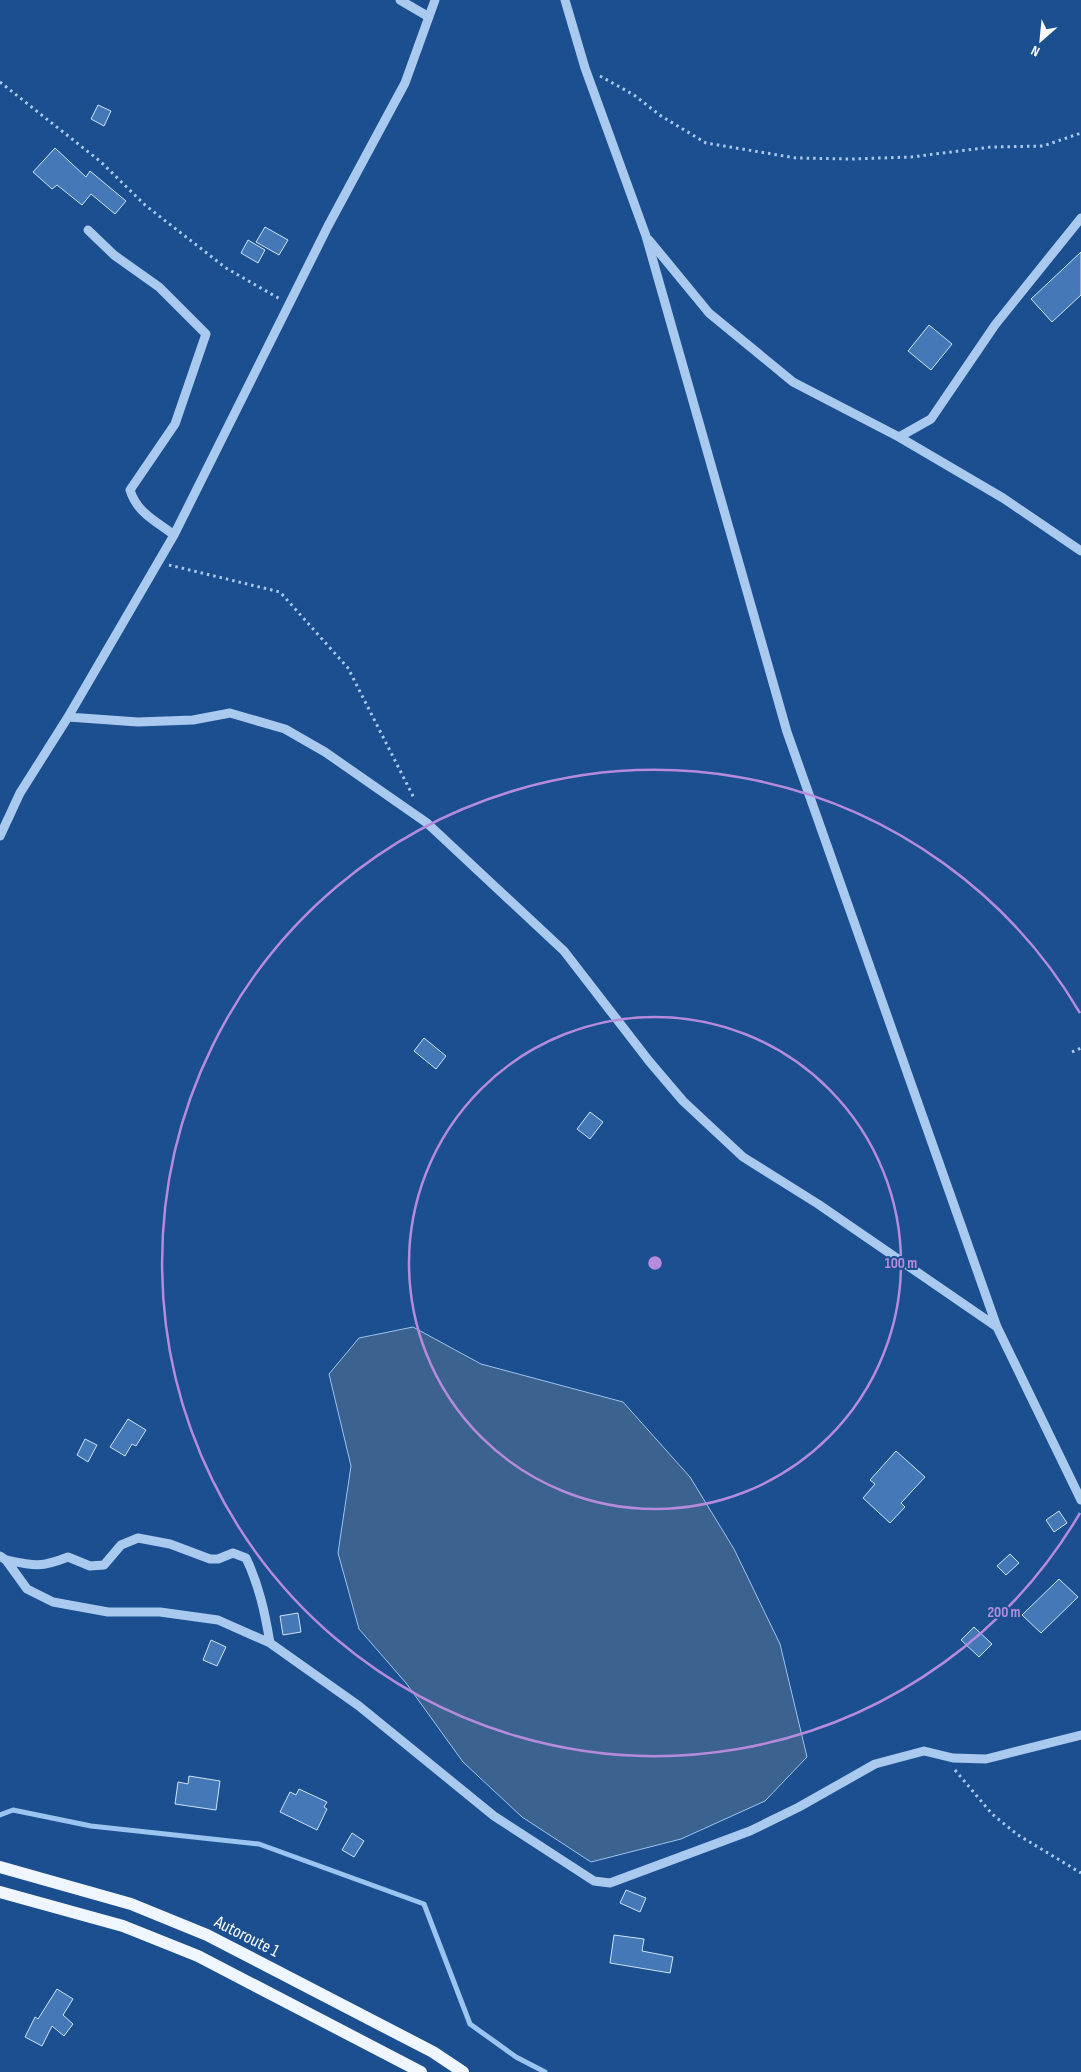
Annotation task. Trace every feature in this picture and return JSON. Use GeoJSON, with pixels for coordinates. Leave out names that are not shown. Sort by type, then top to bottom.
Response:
{"type":"FeatureCollection","features":[{"type":"Feature","properties":{"kind":"main road","name":"Autoroute 1"},"geometry":{"type":"LineString","coordinates":[[0,1868],[131,1904],[207,1935],[433,2052],[463,2072]]}},
{"type":"Feature","properties":{"kind":"main road"},"geometry":{"type":"LineString","coordinates":[[0,1892],[123,1926],[198,1956],[421,2072]]}},
{"type":"Feature","properties":{"kind":"street"},"geometry":{"type":"LineString","coordinates":[[400,0],[429,17]]}},
{"type":"Feature","properties":{"kind":"street"},"geometry":{"type":"LineString","coordinates":[[0,836],[20,793],[68,717],[174,535],[328,226],[405,84],[435,0]]}},
{"type":"Feature","properties":{"kind":"street"},"geometry":{"type":"LineString","coordinates":[[565,0],[585,68],[646,236],[787,732],[997,1327],[1081,1500]]}},
{"type":"Feature","properties":{"kind":"street"},"geometry":{"type":"LineString","coordinates":[[899,437],[930,419],[995,325],[1081,218]]}},
{"type":"Feature","properties":{"kind":"street"},"geometry":{"type":"LineString","coordinates":[[88,230],[114,255],[159,287],[206,334],[175,424],[130,490],[134,503],[144,513],[174,535]]}},
{"type":"Feature","properties":{"kind":"street"},"geometry":{"type":"LineString","coordinates":[[646,236],[709,313],[793,382],[899,437],[1003,498],[1081,551]]}},
{"type":"Feature","properties":{"kind":"street"},"geometry":{"type":"LineString","coordinates":[[68,717],[138,722],[193,720],[230,713],[285,729],[325,752],[426,823],[564,951],[649,1061],[683,1101],[743,1157],[818,1204],[997,1327]]}},
{"type":"Feature","properties":{"kind":"street"},"geometry":{"type":"LineString","coordinates":[[3,1558],[30,1565],[46,1566],[68,1557],[90,1566],[104,1565],[121,1545],[138,1538],[170,1544],[210,1559],[218,1559],[233,1553],[246,1558],[254,1574],[263,1606],[270,1643]]}},
{"type":"Feature","properties":{"kind":"street"},"geometry":{"type":"LineString","coordinates":[[3,1558],[27,1589],[53,1602],[108,1612],[160,1612],[218,1620],[270,1643],[359,1706],[494,1816],[594,1881],[610,1883],[750,1831],[875,1764],[924,1751],[953,1758],[986,1759],[1081,1735]]}},
{"type":"Feature","properties":{"kind":"path"},"geometry":{"type":"LineString","coordinates":[[585,68],[634,95],[661,116],[706,143],[796,158],[851,159],[901,157],[952,153],[991,147],[1043,146],[1081,133]]}},
{"type":"Feature","properties":{"kind":"path"},"geometry":{"type":"LineString","coordinates":[[0,82],[101,162],[145,205],[226,268],[289,304]]}},
{"type":"Feature","properties":{"kind":"path"},"geometry":{"type":"LineString","coordinates":[[157,562],[280,592],[348,668],[426,823]]}},
{"type":"Feature","properties":{"kind":"path"},"geometry":{"type":"LineString","coordinates":[[1072,1052],[1081,1048]]}},
{"type":"Feature","properties":{"kind":"path"},"geometry":{"type":"LineString","coordinates":[[943,1756],[992,1814],[1018,1835],[1081,1873]]}},
{"type":"Feature","properties":{"kind":"water"},"geometry":{"type":"Polygon","coordinates":[[[413,1327],[481,1364],[623,1402],[690,1477],[734,1549],[780,1644],[807,1757],[765,1801],[681,1839],[591,1862],[522,1817],[463,1762],[406,1683],[359,1629],[338,1553],[351,1466],[329,1374],[359,1338],[413,1327]]]}},
{"type":"Feature","properties":{"kind":"building"},"geometry":{"type":"Polygon","coordinates":[[[98,105],[111,111],[104,126],[91,119],[98,105]]]}},
{"type":"Feature","properties":{"kind":"building"},"geometry":{"type":"Polygon","coordinates":[[[55,148],[86,177],[90,171],[126,201],[115,214],[91,194],[82,205],[57,185],[52,189],[33,172],[55,148]]]}},
{"type":"Feature","properties":{"kind":"building"},"geometry":{"type":"Polygon","coordinates":[[[265,227],[288,240],[279,255],[256,242],[265,227]]]}},
{"type":"Feature","properties":{"kind":"building"},"geometry":{"type":"Polygon","coordinates":[[[248,240],[265,250],[258,263],[241,253],[248,240]]]}},
{"type":"Feature","properties":{"kind":"building"},"geometry":{"type":"Polygon","coordinates":[[[1081,252],[1081,295],[1052,322],[1031,299],[1081,252]]]}},
{"type":"Feature","properties":{"kind":"building"},"geometry":{"type":"Polygon","coordinates":[[[929,325],[952,344],[931,370],[908,351],[929,325]]]}},
{"type":"Feature","properties":{"kind":"building"},"geometry":{"type":"Polygon","coordinates":[[[424,1038],[446,1056],[436,1069],[414,1051],[424,1038]]]}},
{"type":"Feature","properties":{"kind":"building"},"geometry":{"type":"Polygon","coordinates":[[[590,1112],[603,1122],[590,1139],[577,1129],[590,1112]]]}},
{"type":"Feature","properties":{"kind":"building"},"geometry":{"type":"Polygon","coordinates":[[[128,1419],[146,1430],[136,1446],[132,1444],[125,1456],[110,1447],[128,1419]]]}},
{"type":"Feature","properties":{"kind":"building"},"geometry":{"type":"Polygon","coordinates":[[[85,1439],[97,1445],[88,1462],[77,1455],[85,1439]]]}},
{"type":"Feature","properties":{"kind":"building"},"geometry":{"type":"Polygon","coordinates":[[[896,1451],[925,1477],[901,1503],[905,1507],[890,1523],[863,1498],[875,1484],[870,1480],[896,1451]]]}},
{"type":"Feature","properties":{"kind":"building"},"geometry":{"type":"Polygon","coordinates":[[[1059,1511],[1067,1523],[1054,1532],[1046,1520],[1059,1511]]]}},
{"type":"Feature","properties":{"kind":"building"},"geometry":{"type":"Polygon","coordinates":[[[1010,1554],[1019,1563],[1006,1575],[997,1566],[1010,1554]]]}},
{"type":"Feature","properties":{"kind":"building"},"geometry":{"type":"Polygon","coordinates":[[[1059,1579],[1078,1597],[1041,1633],[1022,1615],[1059,1579]]]}},
{"type":"Feature","properties":{"kind":"building"},"geometry":{"type":"Polygon","coordinates":[[[298,1613],[301,1632],[283,1635],[280,1616],[298,1613]]]}},
{"type":"Feature","properties":{"kind":"building"},"geometry":{"type":"Polygon","coordinates":[[[974,1627],[992,1644],[979,1657],[961,1640],[974,1627]]]}},
{"type":"Feature","properties":{"kind":"building"},"geometry":{"type":"Polygon","coordinates":[[[211,1640],[226,1647],[217,1666],[203,1660],[211,1640]]]}},
{"type":"Feature","properties":{"kind":"building"},"geometry":{"type":"Polygon","coordinates":[[[189,1776],[220,1781],[216,1810],[175,1804],[178,1782],[188,1784],[189,1776]]]}},
{"type":"Feature","properties":{"kind":"building"},"geometry":{"type":"Polygon","coordinates":[[[299,1789],[327,1802],[324,1807],[327,1809],[317,1830],[280,1812],[290,1792],[296,1795],[299,1789]]]}},
{"type":"Feature","properties":{"kind":"building"},"geometry":{"type":"Polygon","coordinates":[[[352,1833],[364,1841],[354,1857],[342,1850],[352,1833]]]}},
{"type":"Feature","properties":{"kind":"building"},"geometry":{"type":"Polygon","coordinates":[[[626,1890],[646,1898],[640,1912],[620,1903],[626,1890]]]}},
{"type":"Feature","properties":{"kind":"building"},"geometry":{"type":"Polygon","coordinates":[[[614,1935],[644,1939],[642,1951],[673,1957],[670,1973],[610,1963],[614,1935]]]}},
{"type":"Feature","properties":{"kind":"building"},"geometry":{"type":"Polygon","coordinates":[[[57,1989],[73,1999],[63,2015],[73,2024],[64,2036],[52,2026],[42,2046],[25,2037],[35,2017],[38,2019],[57,1989]]]}},
{"type":"Feature","properties":{"kind":"waterway"},"geometry":{"type":"LineString","coordinates":[[0,1815],[13,1810],[91,1826],[259,1844],[424,1904],[470,2024],[516,2057],[545,2072]]}}]}
